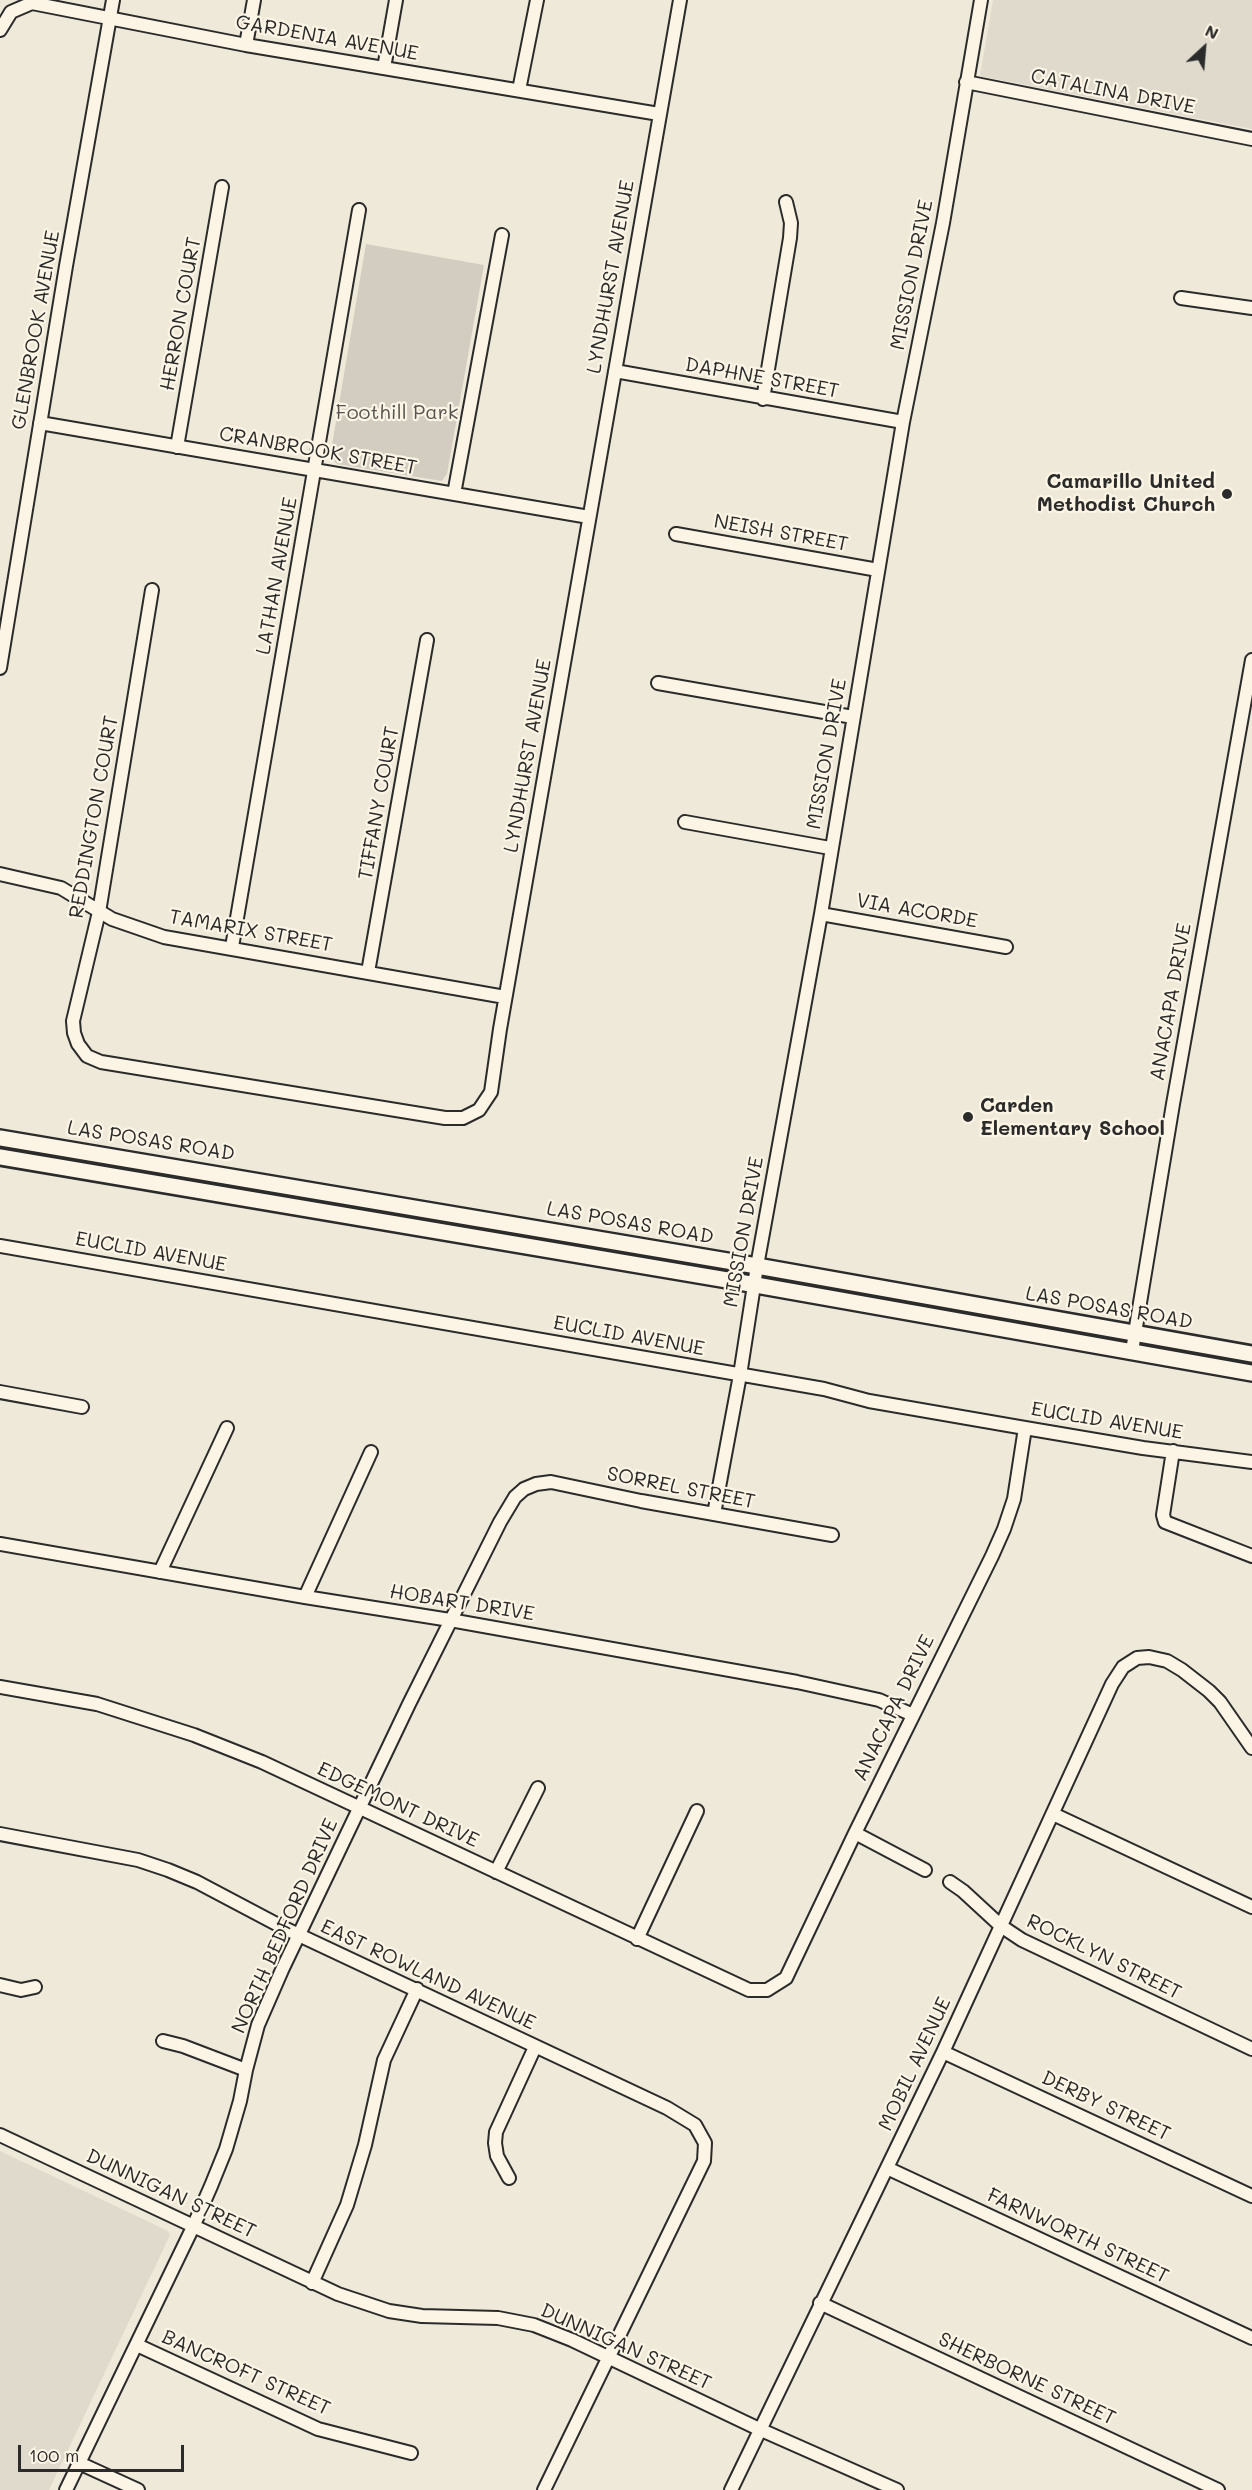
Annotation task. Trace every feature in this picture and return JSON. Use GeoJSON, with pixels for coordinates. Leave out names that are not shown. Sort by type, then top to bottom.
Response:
{"type":"FeatureCollection","features":[{"type":"Feature","properties":{"kind":"main road","name":"LAS POSAS ROAD"},"geometry":{"type":"LineString","coordinates":[[0,1138],[756,1266],[1252,1354]]}},
{"type":"Feature","properties":{"kind":"main road","name":"LAS POSAS ROAD"},"geometry":{"type":"LineString","coordinates":[[0,1157],[754,1285],[1252,1373]]}},
{"type":"Feature","properties":{"kind":"street","name":"GLENBROOK AVENUE"},"geometry":{"type":"LineString","coordinates":[[0,668],[113,0]]}},
{"type":"Feature","properties":{"kind":"street"},"geometry":{"type":"LineString","coordinates":[[246,45],[254,0]]}},
{"type":"Feature","properties":{"kind":"street"},"geometry":{"type":"LineString","coordinates":[[384,68],[396,0]]}},
{"type":"Feature","properties":{"kind":"street"},"geometry":{"type":"LineString","coordinates":[[519,90],[537,0]]}},
{"type":"Feature","properties":{"kind":"street","name":"LYNDHURST AVENUE"},"geometry":{"type":"LineString","coordinates":[[80,1047],[87,1056],[101,1062],[445,1118],[463,1118],[479,1110],[490,1092],[680,0]]}},
{"type":"Feature","properties":{"kind":"street","name":"MISSION DRIVE"},"geometry":{"type":"LineString","coordinates":[[714,1514],[740,1375],[756,1266],[821,915],[830,848],[903,422],[943,223],[981,0]]}},
{"type":"Feature","properties":{"kind":"street","name":"GARDENIA AVENUE"},"geometry":{"type":"LineString","coordinates":[[0,30],[11,12],[32,3],[246,45],[659,114]]}},
{"type":"Feature","properties":{"kind":"street","name":"CATALINA DRIVE"},"geometry":{"type":"LineString","coordinates":[[966,82],[1252,139]]}},
{"type":"Feature","properties":{"kind":"street","name":"HERRON COURT"},"geometry":{"type":"LineString","coordinates":[[177,447],[222,187]]}},
{"type":"Feature","properties":{"kind":"street"},"geometry":{"type":"LineString","coordinates":[[763,399],[790,238],[791,223],[786,202]]}},
{"type":"Feature","properties":{"kind":"street","name":"LATHAN AVENUE"},"geometry":{"type":"LineString","coordinates":[[232,947],[359,210]]}},
{"type":"Feature","properties":{"kind":"street"},"geometry":{"type":"LineString","coordinates":[[454,494],[502,235]]}},
{"type":"Feature","properties":{"kind":"street"},"geometry":{"type":"LineString","coordinates":[[1180,298],[1252,308]]}},
{"type":"Feature","properties":{"kind":"street","name":"DAPHNE STREET"},"geometry":{"type":"LineString","coordinates":[[615,371],[903,422]]}},
{"type":"Feature","properties":{"kind":"street","name":"CRANBROOK STREET"},"geometry":{"type":"LineString","coordinates":[[40,423],[589,517]]}},
{"type":"Feature","properties":{"kind":"street","name":"NEISH STREET"},"geometry":{"type":"LineString","coordinates":[[676,534],[878,570]]}},
{"type":"Feature","properties":{"kind":"street","name":"REDDINGTON COURT"},"geometry":{"type":"LineString","coordinates":[[80,1047],[74,1033],[74,1021],[99,912],[152,590]]}},
{"type":"Feature","properties":{"kind":"street","name":"TIFFANY COURT"},"geometry":{"type":"LineString","coordinates":[[368,972],[427,640]]}},
{"type":"Feature","properties":{"kind":"street","name":"ANACAPA DRIVE"},"geometry":{"type":"LineString","coordinates":[[1132,1352],[1173,1104],[1252,662]]}},
{"type":"Feature","properties":{"kind":"street"},"geometry":{"type":"LineString","coordinates":[[658,683],[854,717]]}},
{"type":"Feature","properties":{"kind":"street"},"geometry":{"type":"LineString","coordinates":[[685,822],[830,848]]}},
{"type":"Feature","properties":{"kind":"street","name":"TAMARIX STREET"},"geometry":{"type":"LineString","coordinates":[[0,874],[61,888],[99,912],[146,932],[505,997]]}},
{"type":"Feature","properties":{"kind":"street","name":"VIA ACORDE"},"geometry":{"type":"LineString","coordinates":[[821,915],[1006,946]]}},
{"type":"Feature","properties":{"kind":"street","name":"EUCLID AVENUE"},"geometry":{"type":"LineString","coordinates":[[0,1246],[824,1389],[869,1401],[1025,1428],[1252,1462]]}},
{"type":"Feature","properties":{"kind":"street"},"geometry":{"type":"LineString","coordinates":[[0,1392],[82,1407]]}},
{"type":"Feature","properties":{"kind":"street"},"geometry":{"type":"LineString","coordinates":[[160,1572],[227,1428]]}},
{"type":"Feature","properties":{"kind":"street","name":"ANACAPA DRIVE"},"geometry":{"type":"LineString","coordinates":[[767,1990],[786,1978],[1004,1529],[1014,1499],[1025,1428]]}},
{"type":"Feature","properties":{"kind":"street"},"geometry":{"type":"LineString","coordinates":[[1173,1450],[1163,1515],[1165,1522],[1252,1556]]}},
{"type":"Feature","properties":{"kind":"street"},"geometry":{"type":"LineString","coordinates":[[305,1598],[370,1452]]}},
{"type":"Feature","properties":{"kind":"street","name":"SORREL STREET"},"geometry":{"type":"LineString","coordinates":[[524,1489],[536,1484],[551,1482],[832,1535]]}},
{"type":"Feature","properties":{"kind":"street","name":"NORTH BEDFORD DRIVE"},"geometry":{"type":"LineString","coordinates":[[66,2490],[194,2227],[226,2150],[264,2009],[450,1620],[500,1522],[515,1497],[524,1489]]}},
{"type":"Feature","properties":{"kind":"street","name":"HOBART DRIVE"},"geometry":{"type":"LineString","coordinates":[[0,1544],[305,1598],[450,1620],[852,1693],[889,1704],[913,1715]]}},
{"type":"Feature","properties":{"kind":"street","name":"MOBIL AVENUE"},"geometry":{"type":"LineString","coordinates":[[731,2490],[943,2052],[1112,1684],[1123,1667],[1137,1658],[1167,1661],[1196,1680],[1220,1702],[1252,1748]]}},
{"type":"Feature","properties":{"kind":"street","name":"EDGEMONT DRIVE"},"geometry":{"type":"LineString","coordinates":[[0,1688],[97,1704],[184,1731],[262,1762],[749,1990],[767,1990]]}},
{"type":"Feature","properties":{"kind":"street"},"geometry":{"type":"LineString","coordinates":[[496,1872],[538,1788]]}},
{"type":"Feature","properties":{"kind":"street"},"geometry":{"type":"LineString","coordinates":[[637,1939],[696,1811]]}},
{"type":"Feature","properties":{"kind":"street"},"geometry":{"type":"LineString","coordinates":[[1053,1814],[1252,1907]]}},
{"type":"Feature","properties":{"kind":"street"},"geometry":{"type":"LineString","coordinates":[[855,1833],[925,1870]]}},
{"type":"Feature","properties":{"kind":"street","name":"EAST ROWLAND AVENUE"},"geometry":{"type":"LineString","coordinates":[[0,1834],[138,1860],[197,1882],[298,1935],[667,2108],[695,2125],[702,2133],[706,2154],[544,2490]]}},
{"type":"Feature","properties":{"kind":"street","name":"ROCKLYN STREET"},"geometry":{"type":"LineString","coordinates":[[950,1882],[1001,1926],[1022,1940],[1252,2049]]}},
{"type":"Feature","properties":{"kind":"street"},"geometry":{"type":"LineString","coordinates":[[0,1985],[21,1990],[35,1987]]}},
{"type":"Feature","properties":{"kind":"street"},"geometry":{"type":"LineString","coordinates":[[312,2283],[347,2205],[362,2155],[384,2060],[417,1989]]}},
{"type":"Feature","properties":{"kind":"street"},"geometry":{"type":"LineString","coordinates":[[163,2041],[183,2046],[246,2070]]}},
{"type":"Feature","properties":{"kind":"street"},"geometry":{"type":"LineString","coordinates":[[508,2178],[497,2156],[496,2132],[535,2047]]}},
{"type":"Feature","properties":{"kind":"street","name":"DERBY STREET"},"geometry":{"type":"LineString","coordinates":[[943,2052],[1252,2196]]}},
{"type":"Feature","properties":{"kind":"street","name":"DUNNIGAN STREET"},"geometry":{"type":"LineString","coordinates":[[0,2134],[312,2283],[362,2304],[422,2316],[498,2319],[534,2325],[572,2340],[759,2429],[897,2490]]}},
{"type":"Feature","properties":{"kind":"street","name":"FARNWORTH STREET"},"geometry":{"type":"LineString","coordinates":[[887,2168],[1252,2338]]}},
{"type":"Feature","properties":{"kind":"street","name":"SHERBORNE STREET"},"geometry":{"type":"LineString","coordinates":[[820,2303],[1218,2490]]}},
{"type":"Feature","properties":{"kind":"street","name":"BANCROFT STREET"},"geometry":{"type":"LineString","coordinates":[[137,2345],[308,2425],[411,2453]]}},
{"type":"Feature","properties":{"kind":"street"},"geometry":{"type":"LineString","coordinates":[[80,2463],[138,2490]]}},
{"type":"Feature","properties":{"kind":"shaded area"},"geometry":{"type":"Polygon","coordinates":[[[993,0],[1252,0],[1252,129],[980,76],[993,0]]]}},
{"type":"Feature","properties":{"kind":"shaded area"},"geometry":{"type":"Polygon","coordinates":[[[0,2151],[168,2231],[170,2235],[49,2490],[0,2490],[0,2151]]]}},
{"type":"Feature","properties":{"kind":"green space","name":"Foothill Park"},"geometry":{"type":"Polygon","coordinates":[[[366,244],[484,265],[447,474],[442,481],[337,464],[330,457],[366,244]]]}},
{"type":"Feature","properties":{"kind":"place","name":"Camarillo United Methodist Church"},"geometry":{"type":"Point","coordinates":[1227,494]}},
{"type":"Feature","properties":{"kind":"place","name":"Carden Elementary School"},"geometry":{"type":"Point","coordinates":[968,1117]}}]}
